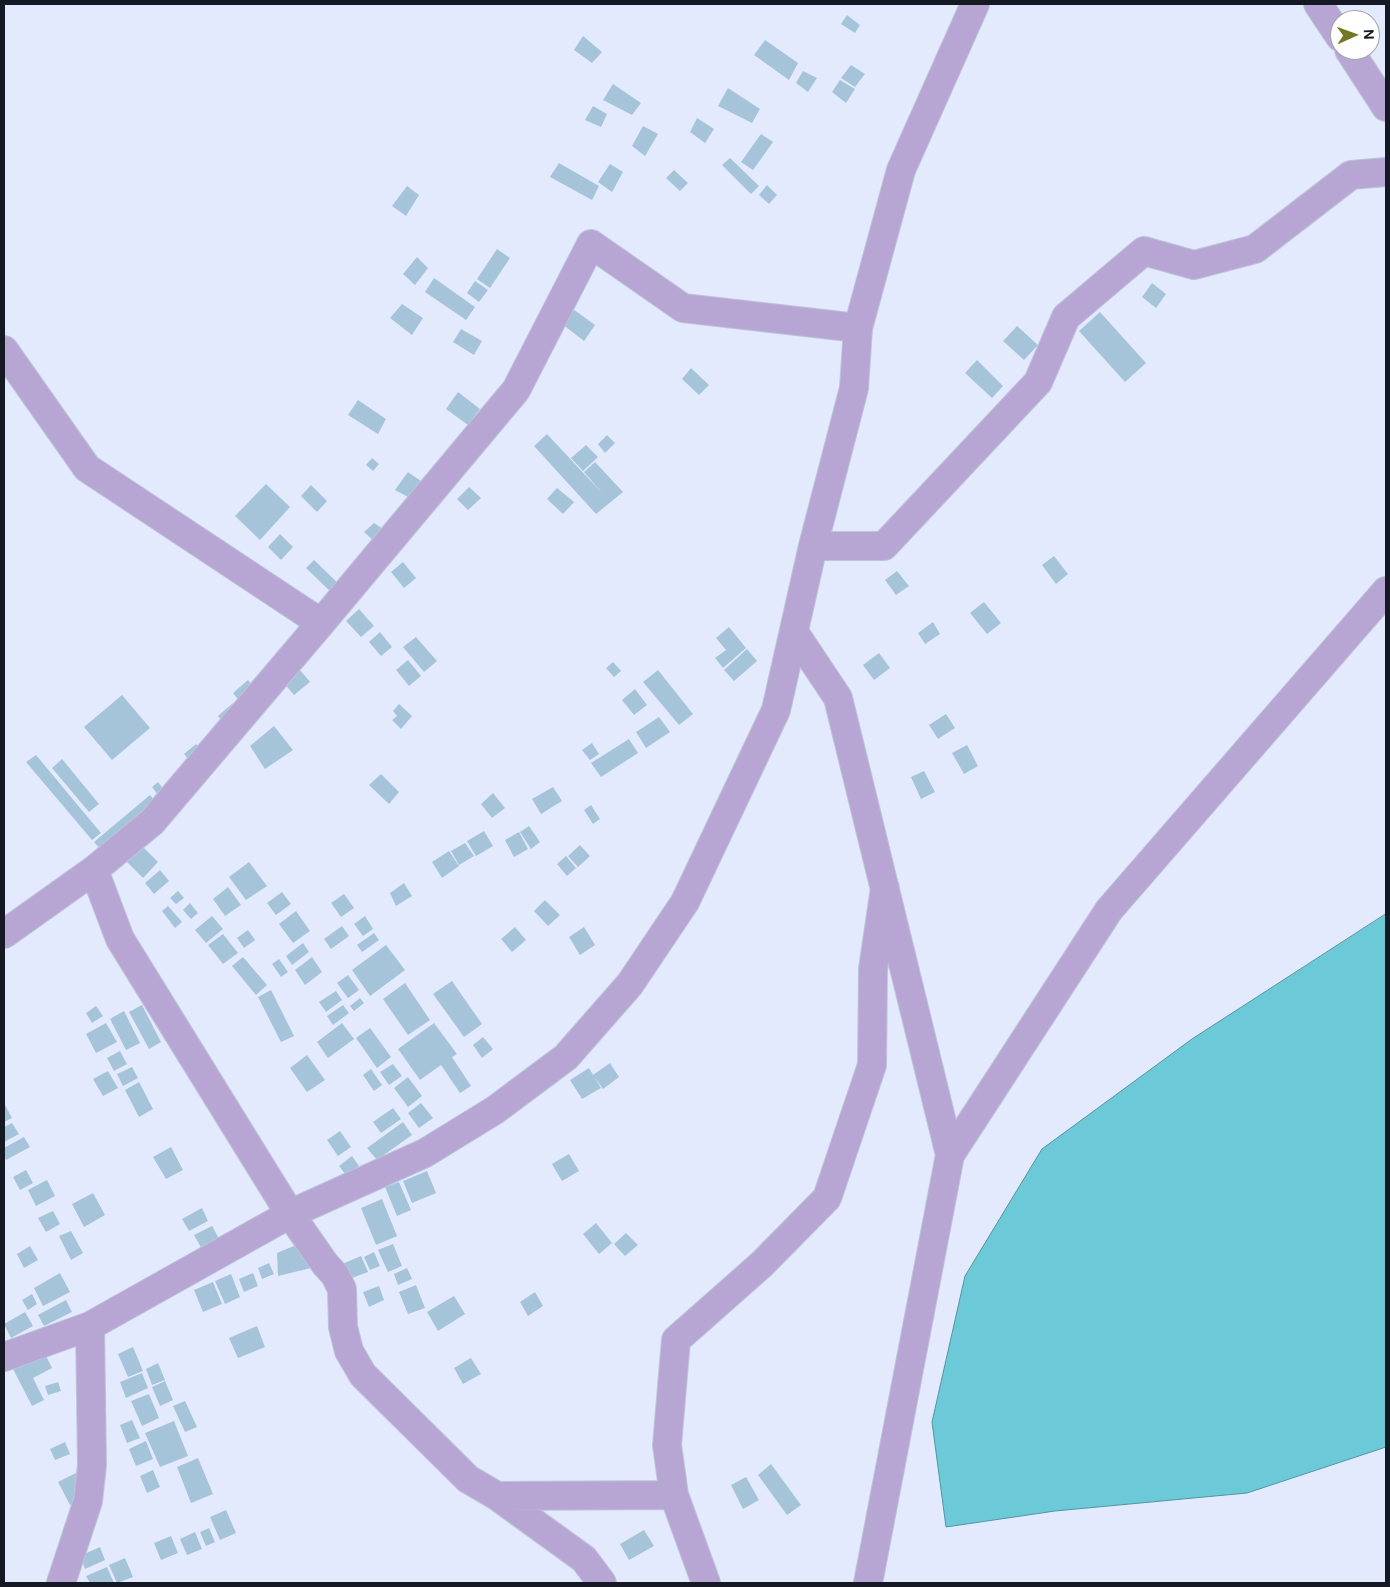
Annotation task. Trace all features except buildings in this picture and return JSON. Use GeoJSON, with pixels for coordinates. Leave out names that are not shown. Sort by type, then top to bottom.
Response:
{"type":"FeatureCollection","features":[{"type":"Feature","properties":{"kind":"street"},"geometry":{"type":"LineString","coordinates":[[4,1357],[90,1326],[290,1214],[425,1153],[495,1110],[566,1057],[630,984],[685,902],[776,710],[813,546],[854,388],[858,328],[901,170],[975,4]]}},
{"type":"Feature","properties":{"kind":"street"},"geometry":{"type":"LineString","coordinates":[[1318,4],[1330,22]]}},
{"type":"Feature","properties":{"kind":"street"},"geometry":{"type":"LineString","coordinates":[[1355,60],[1386,107]]}},
{"type":"Feature","properties":{"kind":"street"},"geometry":{"type":"LineString","coordinates":[[813,546],[884,546],[1038,382],[1066,317],[1144,251],[1194,265],[1255,249],[1351,175],[1386,172]]}},
{"type":"Feature","properties":{"kind":"street"},"geometry":{"type":"LineString","coordinates":[[4,934],[94,870],[152,822],[516,390],[591,244],[683,308],[858,328]]}},
{"type":"Feature","properties":{"kind":"street"},"geometry":{"type":"LineString","coordinates":[[4,350],[87,468],[321,623]]}},
{"type":"Feature","properties":{"kind":"street"},"geometry":{"type":"LineString","coordinates":[[868,1583],[950,1155],[1109,910],[1386,592]]}},
{"type":"Feature","properties":{"kind":"street"},"geometry":{"type":"LineString","coordinates":[[794,632],[838,698],[950,1155]]}},
{"type":"Feature","properties":{"kind":"street"},"geometry":{"type":"LineString","coordinates":[[94,870],[120,939],[290,1214],[325,1264],[336,1275],[342,1289],[343,1326],[349,1351],[363,1375],[468,1479],[497,1496],[584,1559],[602,1583]]}},
{"type":"Feature","properties":{"kind":"street"},"geometry":{"type":"LineString","coordinates":[[706,1583],[674,1495],[666,1445],[676,1340],[762,1264],[827,1198],[872,1065],[874,969],[885,888]]}},
{"type":"Feature","properties":{"kind":"street"},"geometry":{"type":"LineString","coordinates":[[61,1583],[88,1501],[92,1465],[90,1326]]}},
{"type":"Feature","properties":{"kind":"street"},"geometry":{"type":"LineString","coordinates":[[497,1496],[674,1495]]}},
{"type":"Feature","properties":{"kind":"water"},"geometry":{"type":"Polygon","coordinates":[[[1386,914],[1386,1447],[1247,1493],[1055,1511],[946,1527],[932,1422],[965,1276],[1042,1149],[1192,1039],[1386,914]]]}}]}
